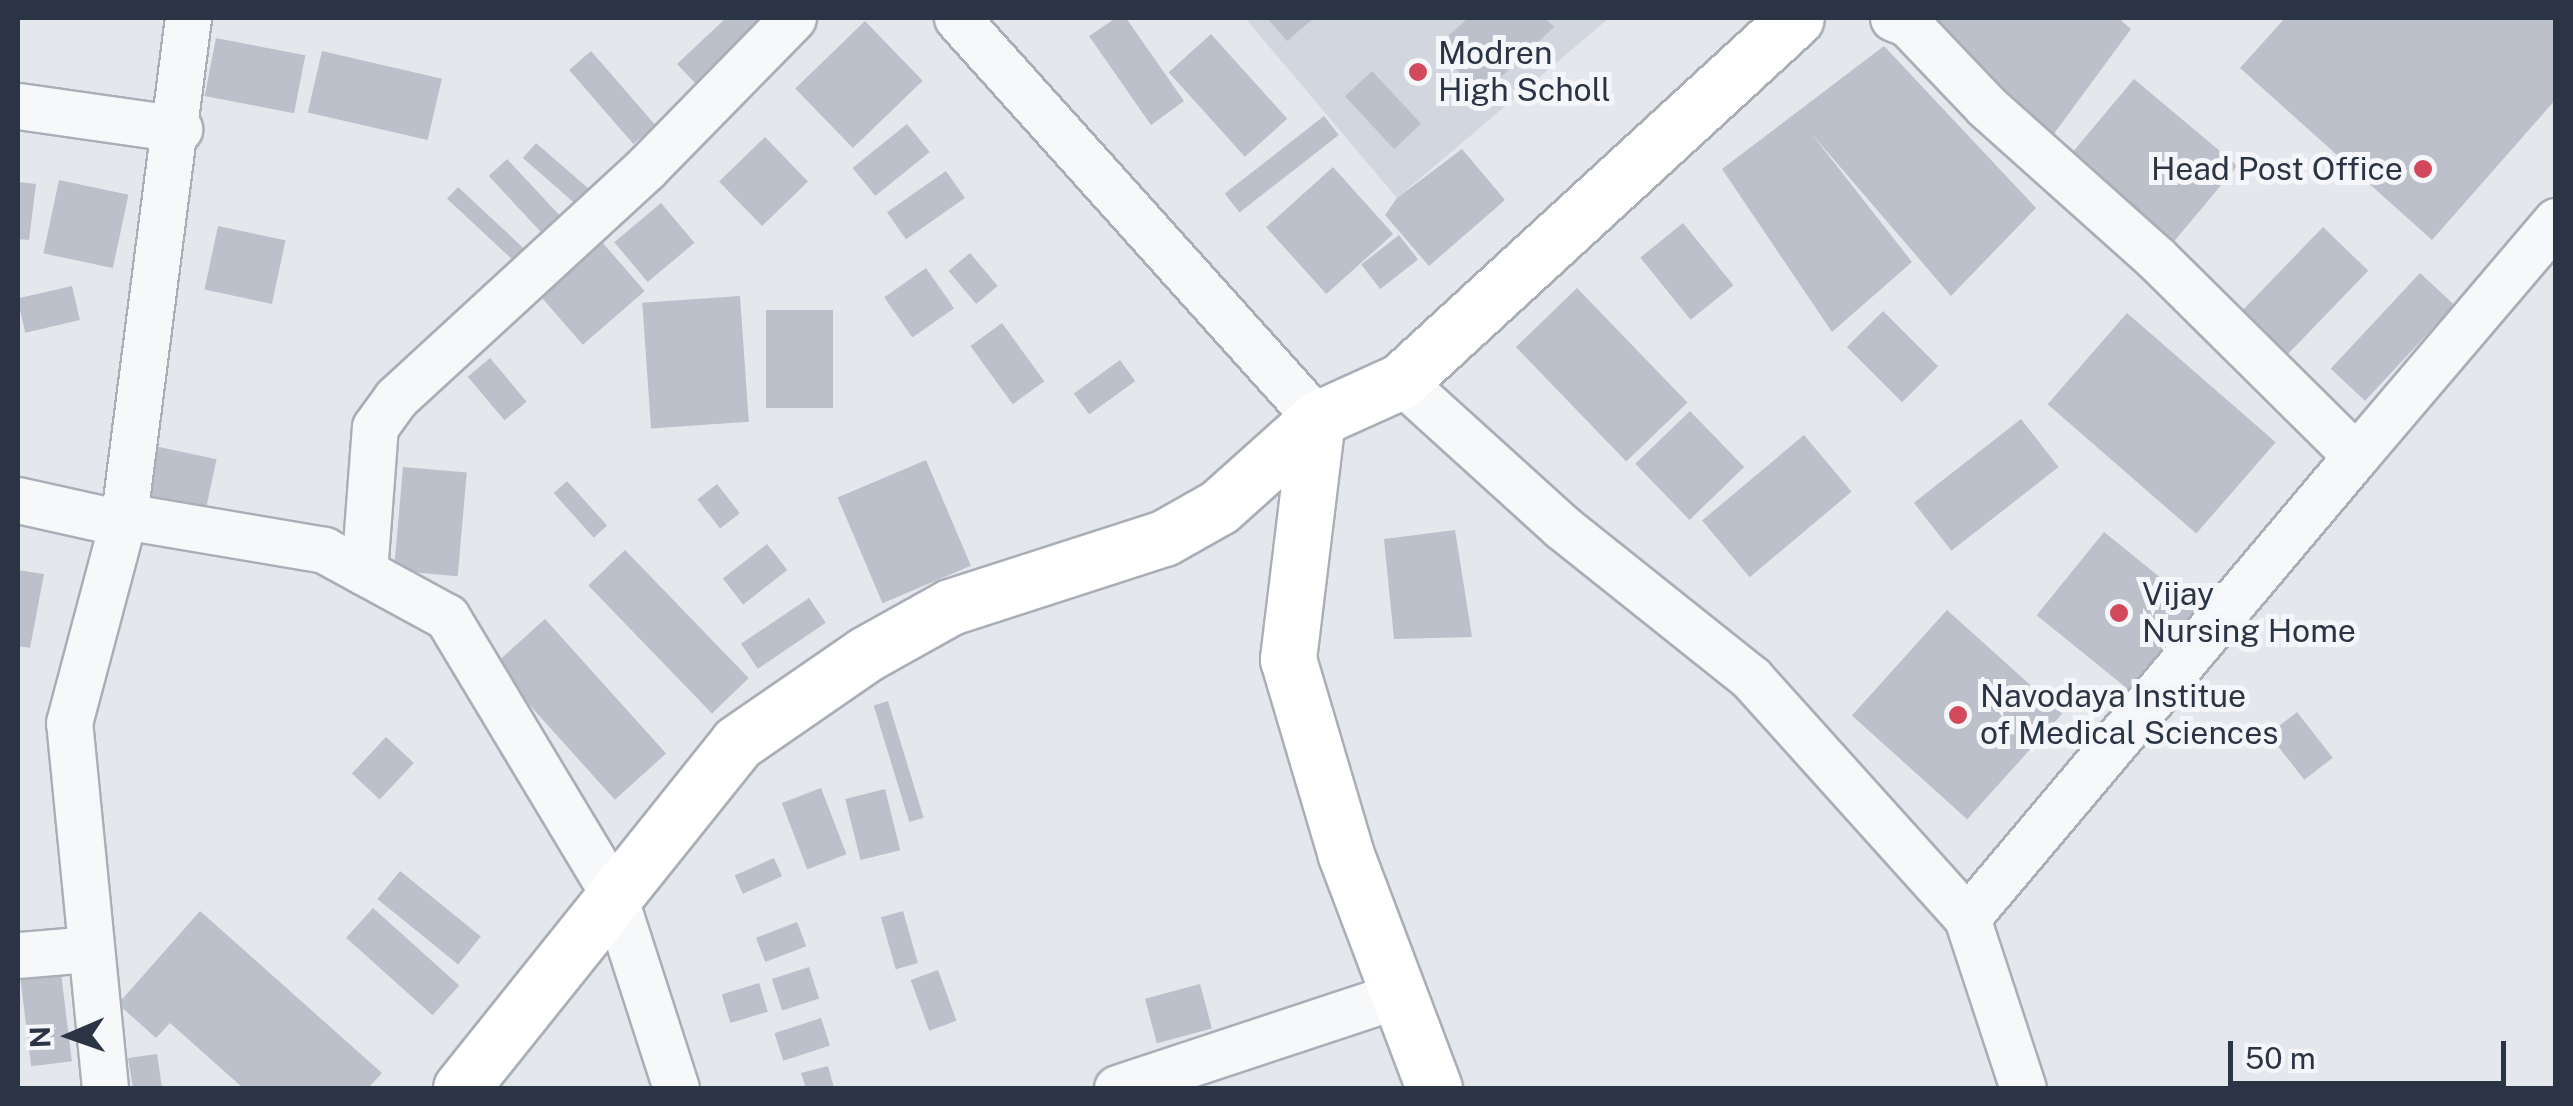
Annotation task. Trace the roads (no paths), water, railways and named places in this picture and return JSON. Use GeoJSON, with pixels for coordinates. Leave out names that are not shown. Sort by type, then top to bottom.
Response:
{"type":"FeatureCollection","features":[{"type":"Feature","properties":{"kind":"street"},"geometry":{"type":"LineString","coordinates":[[104,1088],[68,724],[122,519],[178,128],[188,18]]}},
{"type":"Feature","properties":{"kind":"street"},"geometry":{"type":"LineString","coordinates":[[364,572],[375,427],[396,398],[646,168],[793,18]]}},
{"type":"Feature","properties":{"kind":"street"},"geometry":{"type":"LineString","coordinates":[[957,18],[1317,419],[1288,659],[1346,855],[1434,1088]]}},
{"type":"Feature","properties":{"kind":"street"},"geometry":{"type":"LineString","coordinates":[[462,1088],[587,938],[613,894],[737,743],[866,654],[950,607],[1164,538],[1219,507],[1317,419],[1401,381],[1796,18]]}},
{"type":"Feature","properties":{"kind":"street"},"geometry":{"type":"LineString","coordinates":[[1893,18],[1908,24],[1986,106],[2156,258],[2356,456]]}},
{"type":"Feature","properties":{"kind":"street"},"geometry":{"type":"LineString","coordinates":[[18,106],[178,128]]}},
{"type":"Feature","properties":{"kind":"street"},"geometry":{"type":"LineString","coordinates":[[1967,918],[2556,221]]}},
{"type":"Feature","properties":{"kind":"street"},"geometry":{"type":"LineString","coordinates":[[1401,381],[1562,527],[1751,678],[1967,918],[2023,1088]]}},
{"type":"Feature","properties":{"kind":"street"},"geometry":{"type":"LineString","coordinates":[[18,500],[324,550],[447,617],[613,894],[676,1088]]}},
{"type":"Feature","properties":{"kind":"street"},"geometry":{"type":"LineString","coordinates":[[18,954],[90,949]]}},
{"type":"Feature","properties":{"kind":"street"},"geometry":{"type":"LineString","coordinates":[[1117,1088],[1177,1079],[1398,995]]}},
{"type":"Feature","properties":{"kind":"place","name":"Modren High Scholl"},"geometry":{"type":"Point","coordinates":[1418,72]}},
{"type":"Feature","properties":{"kind":"place","name":"Head Post Office"},"geometry":{"type":"Point","coordinates":[2423,169]}},
{"type":"Feature","properties":{"kind":"place","name":"Vijay Nursing Home"},"geometry":{"type":"Point","coordinates":[2119,613]}},
{"type":"Feature","properties":{"kind":"place","name":"Navodaya Institue of Medical Sciences"},"geometry":{"type":"Point","coordinates":[1958,715]}}]}
